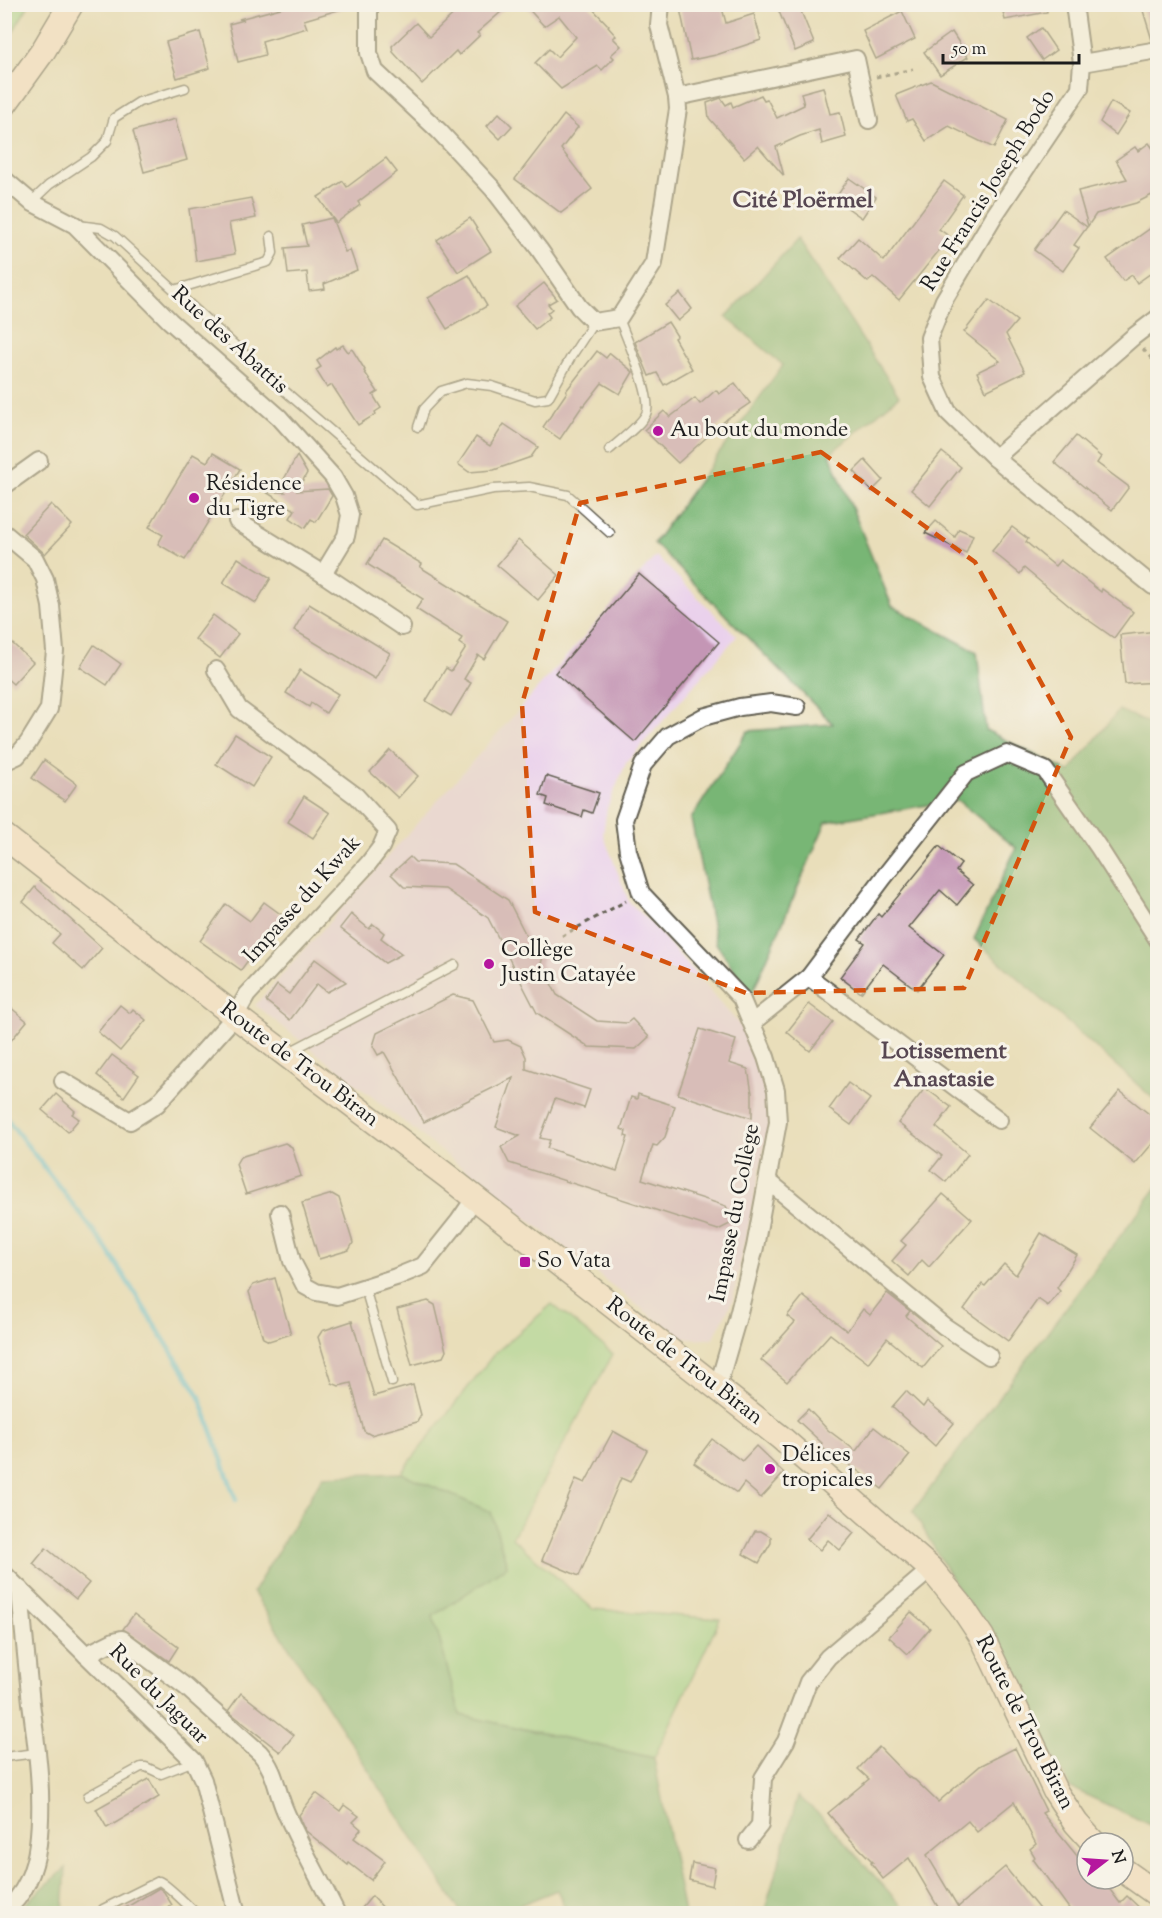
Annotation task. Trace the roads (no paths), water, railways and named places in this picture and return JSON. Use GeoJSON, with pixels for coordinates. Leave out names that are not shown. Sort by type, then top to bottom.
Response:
{"type":"FeatureCollection","features":[{"type":"Feature","properties":{"kind":"main road"},"geometry":{"type":"LineString","coordinates":[[4,105],[43,51],[71,4]]}},
{"type":"Feature","properties":{"kind":"main road","name":"Route de Trou Biran"},"geometry":{"type":"LineString","coordinates":[[4,836],[780,1437],[931,1569],[960,1604],[982,1637],[1055,1791],[1083,1831]]}},
{"type":"Feature","properties":{"kind":"main road"},"geometry":{"type":"LineString","coordinates":[[1135,1879],[1158,1895]]}},
{"type":"Feature","properties":{"kind":"street"},"geometry":{"type":"LineString","coordinates":[[369,4],[369,54],[375,71],[439,130],[493,189],[539,249],[579,307],[594,322],[619,318],[654,263],[678,109],[659,25],[661,4]]}},
{"type":"Feature","properties":{"kind":"street","name":"Rue Francis Joseph Bodo"},"geometry":{"type":"LineString","coordinates":[[1074,4],[1082,63],[1080,88],[994,216],[944,300],[929,338],[932,377],[948,412],[995,458],[1153,586],[1158,587]]}},
{"type":"Feature","properties":{"kind":"street"},"geometry":{"type":"LineString","coordinates":[[1082,63],[1158,50]]}},
{"type":"Feature","properties":{"kind":"street"},"geometry":{"type":"LineString","coordinates":[[677,97],[856,59],[869,120]]}},
{"type":"Feature","properties":{"kind":"street","name":"Rue des Abattis"},"geometry":{"type":"LineString","coordinates":[[4,179],[31,202],[75,225],[170,321],[279,417],[333,477],[344,496],[350,515],[346,536],[323,574]]}},
{"type":"Feature","properties":{"kind":"street"},"geometry":{"type":"LineString","coordinates":[[995,458],[1133,337],[1158,318]]}},
{"type":"Feature","properties":{"kind":"street"},"geometry":{"type":"LineString","coordinates":[[4,486],[39,461]]}},
{"type":"Feature","properties":{"kind":"street"},"geometry":{"type":"LineString","coordinates":[[237,521],[323,574],[402,627]]}},
{"type":"Feature","properties":{"kind":"street"},"geometry":{"type":"LineString","coordinates":[[4,533],[35,559],[45,579],[51,606],[55,651],[49,709],[17,756],[4,762]]}},
{"type":"Feature","properties":{"kind":"street","name":"Impasse du Kwak"},"geometry":{"type":"LineString","coordinates":[[216,670],[239,709],[356,796],[388,831],[381,848],[368,864],[247,995],[235,1017]]}},
{"type":"Feature","properties":{"kind":"street","name":"Impasse du Collège"},"geometry":{"type":"LineString","coordinates":[[717,1389],[737,1320],[768,1181],[778,1122],[776,1090],[753,1022],[741,998],[641,893],[628,851],[624,820],[643,765],[668,736],[703,717],[740,707],[771,703],[797,707]]}},
{"type":"Feature","properties":{"kind":"street"},"geometry":{"type":"LineString","coordinates":[[753,1022],[809,977],[966,773],[1007,754],[1045,770],[1155,927]]}},
{"type":"Feature","properties":{"kind":"street"},"geometry":{"type":"LineString","coordinates":[[809,977],[999,1120]]}},
{"type":"Feature","properties":{"kind":"street"},"geometry":{"type":"LineString","coordinates":[[63,1080],[130,1121],[157,1104],[235,1017]]}},
{"type":"Feature","properties":{"kind":"street"},"geometry":{"type":"LineString","coordinates":[[768,1181],[944,1326],[989,1356]]}},
{"type":"Feature","properties":{"kind":"street"},"geometry":{"type":"LineString","coordinates":[[280,1213],[292,1261],[305,1286],[316,1292],[337,1296],[423,1266],[474,1199]]}},
{"type":"Feature","properties":{"kind":"street"},"geometry":{"type":"LineString","coordinates":[[748,1840],[760,1825],[763,1778],[786,1741],[808,1682],[828,1657],[931,1569]]}},
{"type":"Feature","properties":{"kind":"street","name":"Rue du Jaguar"},"geometry":{"type":"LineString","coordinates":[[4,1574],[194,1761],[203,1780],[237,1914]]}},
{"type":"Feature","properties":{"kind":"street"},"geometry":{"type":"LineString","coordinates":[[4,1911],[22,1893],[29,1878],[38,1845],[40,1800],[37,1752],[20,1589]]}},
{"type":"Feature","properties":{"kind":"street"},"geometry":{"type":"LineString","coordinates":[[86,1655],[122,1639],[186,1687],[269,1762],[285,1810],[337,1914]]}},
{"type":"Feature","properties":{"kind":"lane"},"geometry":{"type":"LineString","coordinates":[[31,202],[49,185],[91,157],[107,141],[114,118],[139,102],[185,88]]}},
{"type":"Feature","properties":{"kind":"lane"},"geometry":{"type":"LineString","coordinates":[[75,225],[101,228],[115,236],[286,392],[417,505],[493,489],[529,487],[568,495],[610,533]]}},
{"type":"Feature","properties":{"kind":"lane"},"geometry":{"type":"LineString","coordinates":[[174,290],[268,262],[273,253],[271,236]]}},
{"type":"Feature","properties":{"kind":"lane"},"geometry":{"type":"LineString","coordinates":[[609,450],[639,423],[647,412],[647,394],[619,318]]}},
{"type":"Feature","properties":{"kind":"lane"},"geometry":{"type":"LineString","coordinates":[[418,427],[424,409],[441,391],[466,382],[492,386],[535,400],[548,398],[594,322]]}},
{"type":"Feature","properties":{"kind":"lane"},"geometry":{"type":"LineString","coordinates":[[286,1054],[455,965]]}},
{"type":"Feature","properties":{"kind":"lane"},"geometry":{"type":"LineString","coordinates":[[365,1288],[392,1382]]}},
{"type":"Feature","properties":{"kind":"lane"},"geometry":{"type":"LineString","coordinates":[[4,1757],[37,1752]]}},
{"type":"Feature","properties":{"kind":"lane"},"geometry":{"type":"LineString","coordinates":[[88,1796],[141,1767],[161,1773],[194,1761]]}},
{"type":"Feature","properties":{"kind":"lane"},"geometry":{"type":"LineString","coordinates":[[103,1909],[159,1881],[165,1883],[197,1914]]}},
{"type":"Feature","properties":{"kind":"waterway"},"geometry":{"type":"LineString","coordinates":[[4,1115],[105,1246],[199,1395],[236,1500]]}},
{"type":"Feature","properties":{"kind":"place","name":"Au bout du monde"},"geometry":{"type":"Point","coordinates":[658,431]}},
{"type":"Feature","properties":{"kind":"place","name":"Résidence du Tigre"},"geometry":{"type":"Point","coordinates":[194,498]}},
{"type":"Feature","properties":{"kind":"place","name":"Collège Justin Catayée"},"geometry":{"type":"Point","coordinates":[489,964]}},
{"type":"Feature","properties":{"kind":"place","name":"So Vata"},"geometry":{"type":"Point","coordinates":[525,1262]}},
{"type":"Feature","properties":{"kind":"place","name":"Délices tropicales"},"geometry":{"type":"Point","coordinates":[770,1469]}},
{"type":"Feature","properties":{"kind":"district","name":"Cité Ploërmel"},"geometry":{"type":"Point","coordinates":[803,201]}},
{"type":"Feature","properties":{"kind":"district","name":"Lotissement Anastasie"},"geometry":{"type":"Point","coordinates":[944,1066]}}]}
